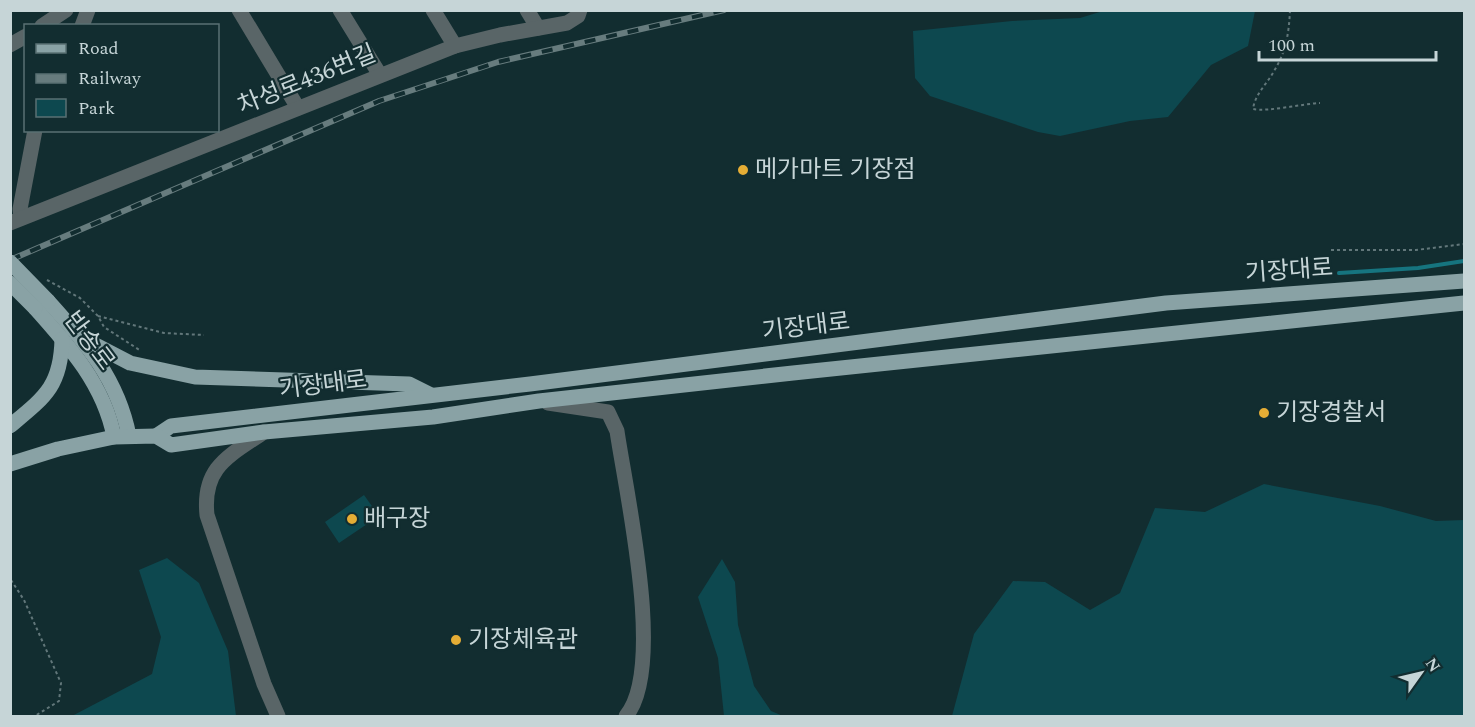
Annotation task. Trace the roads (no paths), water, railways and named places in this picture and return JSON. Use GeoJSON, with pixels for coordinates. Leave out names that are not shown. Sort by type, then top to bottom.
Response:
{"type":"FeatureCollection","features":[{"type":"Feature","properties":{"kind":"main road"},"geometry":{"type":"LineString","coordinates":[[10,262],[42,305]]}},
{"type":"Feature","properties":{"kind":"main road","name":"기장대로"},"geometry":{"type":"LineString","coordinates":[[156,436],[171,426],[1166,303],[1464,281]]}},
{"type":"Feature","properties":{"kind":"main road","name":"반송로"},"geometry":{"type":"LineString","coordinates":[[10,283],[42,305],[80,337],[116,390],[124,408],[121,436]]}},
{"type":"Feature","properties":{"kind":"main road","name":"기장대로"},"geometry":{"type":"LineString","coordinates":[[10,464],[58,449],[121,436],[156,436],[171,444],[264,432],[433,417],[539,401],[1464,303]]}},
{"type":"Feature","properties":{"kind":"main road","name":"반송로"},"geometry":{"type":"LineString","coordinates":[[42,305],[62,339],[87,371],[121,436]]}},
{"type":"Feature","properties":{"kind":"main road"},"geometry":{"type":"LineString","coordinates":[[80,337],[130,363],[195,376],[409,384],[431,395]]}},
{"type":"Feature","properties":{"kind":"main road"},"geometry":{"type":"LineString","coordinates":[[10,426],[49,391],[62,363],[62,339]]}},
{"type":"Feature","properties":{"kind":"street"},"geometry":{"type":"LineString","coordinates":[[46,19],[66,10]]}},
{"type":"Feature","properties":{"kind":"street"},"geometry":{"type":"LineString","coordinates":[[239,10],[298,108]]}},
{"type":"Feature","properties":{"kind":"street"},"geometry":{"type":"LineString","coordinates":[[340,10],[380,75]]}},
{"type":"Feature","properties":{"kind":"street"},"geometry":{"type":"LineString","coordinates":[[433,10],[455,46]]}},
{"type":"Feature","properties":{"kind":"street"},"geometry":{"type":"LineString","coordinates":[[527,10],[538,28]]}},
{"type":"Feature","properties":{"kind":"street","name":"차성로436번길"},"geometry":{"type":"LineString","coordinates":[[16,221],[455,46],[567,23],[578,16],[580,10]]}},
{"type":"Feature","properties":{"kind":"street"},"geometry":{"type":"LineString","coordinates":[[10,45],[24,37]]}},
{"type":"Feature","properties":{"kind":"street"},"geometry":{"type":"LineString","coordinates":[[16,221],[35,132]]}},
{"type":"Feature","properties":{"kind":"street"},"geometry":{"type":"LineString","coordinates":[[539,401],[608,412],[616,431],[643,613],[644,634],[640,675],[629,712]]}},
{"type":"Feature","properties":{"kind":"street"},"geometry":{"type":"LineString","coordinates":[[264,432],[224,459],[211,476],[205,494],[207,515],[264,684],[278,717]]}},
{"type":"Feature","properties":{"kind":"waterway"},"geometry":{"type":"LineString","coordinates":[[1339,273],[1418,268],[1464,261]]}},
{"type":"Feature","properties":{"kind":"railway"},"geometry":{"type":"LineString","coordinates":[[10,260],[379,101],[498,62],[724,10]]}},
{"type":"Feature","properties":{"kind":"place","name":"메가마트 기장점"},"geometry":{"type":"Point","coordinates":[743,170]}},
{"type":"Feature","properties":{"kind":"place","name":"기장경찰서"},"geometry":{"type":"Point","coordinates":[1264,413]}},
{"type":"Feature","properties":{"kind":"place","name":"배구장"},"geometry":{"type":"Point","coordinates":[352,519]}},
{"type":"Feature","properties":{"kind":"place","name":"기장체육관"},"geometry":{"type":"Point","coordinates":[456,640]}}]}
